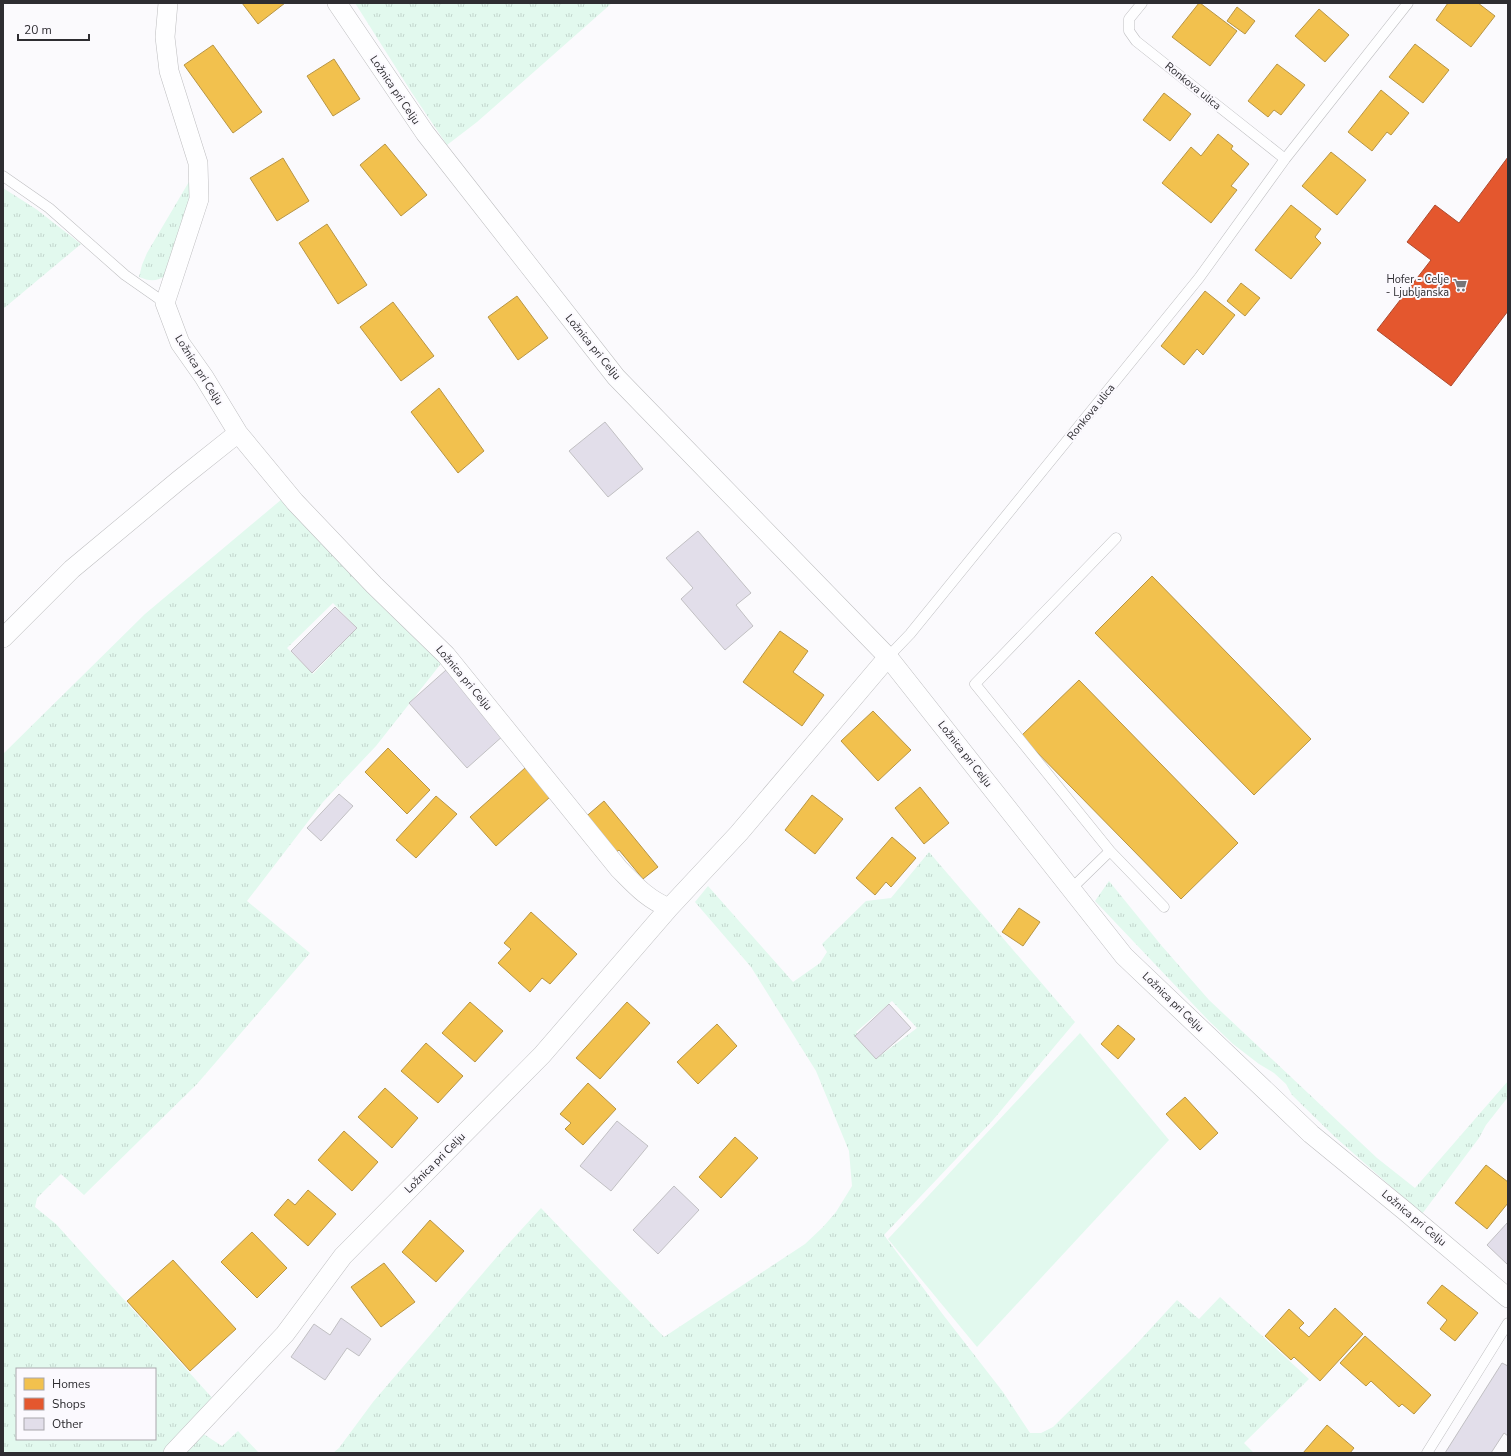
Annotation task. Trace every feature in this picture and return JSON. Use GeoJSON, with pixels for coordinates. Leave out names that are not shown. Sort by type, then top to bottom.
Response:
{"type":"FeatureCollection","features":[{"type":"Feature","properties":{"kind":"street"},"geometry":{"type":"LineString","coordinates":[[165,303],[199,199],[198,163],[169,71],[165,37],[168,3]]}},
{"type":"Feature","properties":{"kind":"street","name":"Ložnica pri Celju"},"geometry":{"type":"LineString","coordinates":[[336,3],[425,133],[616,377],[744,507],[888,657],[1124,956],[1311,1134],[1508,1298]]}},
{"type":"Feature","properties":{"kind":"street","name":"Ložnica pri Celju"},"geometry":{"type":"LineString","coordinates":[[165,303],[180,343],[204,377],[238,433],[295,502],[374,585],[446,655],[619,869],[644,894],[656,903],[669,908]]}},
{"type":"Feature","properties":{"kind":"street"},"geometry":{"type":"LineString","coordinates":[[3,638],[72,570],[179,480],[238,433]]}},
{"type":"Feature","properties":{"kind":"street","name":"Ložnica pri Celju"},"geometry":{"type":"LineString","coordinates":[[173,1453],[205,1421],[285,1334],[343,1256],[542,1055],[669,908],[739,833],[888,657]]}},
{"type":"Feature","properties":{"kind":"lane","name":"Ronkova ulica"},"geometry":{"type":"LineString","coordinates":[[1142,3],[1129,20],[1129,30],[1136,41],[1285,159]]}},
{"type":"Feature","properties":{"kind":"lane","name":"Ronkova ulica"},"geometry":{"type":"LineString","coordinates":[[888,657],[910,634],[1200,278],[1285,159],[1408,3]]}},
{"type":"Feature","properties":{"kind":"lane"},"geometry":{"type":"LineString","coordinates":[[3,176],[50,208],[125,275],[165,303]]}},
{"type":"Feature","properties":{"kind":"lane"},"geometry":{"type":"LineString","coordinates":[[1116,538],[975,684],[1110,851],[1164,908]]}},
{"type":"Feature","properties":{"kind":"lane"},"geometry":{"type":"LineString","coordinates":[[1071,889],[1110,851]]}},
{"type":"Feature","properties":{"kind":"lane"},"geometry":{"type":"LineString","coordinates":[[1427,1453],[1508,1323]]}},
{"type":"Feature","properties":{"kind":"green space"},"geometry":{"type":"Polygon","coordinates":[[[355,3],[612,3],[477,122],[447,145],[355,3]]]}},
{"type":"Feature","properties":{"kind":"green space"},"geometry":{"type":"Polygon","coordinates":[[[190,180],[188,210],[165,276],[152,280],[139,277],[147,253],[190,180]]]}},
{"type":"Feature","properties":{"kind":"green space"},"geometry":{"type":"Polygon","coordinates":[[[3,188],[36,209],[81,244],[3,309],[3,188]]]}},
{"type":"Feature","properties":{"kind":"green space"},"geometry":{"type":"Polygon","coordinates":[[[282,499],[443,661],[376,746],[323,802],[247,901],[310,953],[197,1084],[84,1195],[61,1174],[37,1198],[35,1207],[56,1224],[214,1400],[162,1453],[3,1453],[3,754],[145,614],[282,499]],[[333,603],[287,648],[313,674],[357,628],[333,603]]]}},
{"type":"Feature","properties":{"kind":"green space"},"geometry":{"type":"Polygon","coordinates":[[[929,852],[1075,1022],[993,1120],[884,1235],[1003,1392],[1030,1433],[1041,1433],[1053,1427],[1130,1351],[1177,1300],[1199,1319],[1220,1297],[1309,1379],[1244,1443],[1254,1453],[333,1453],[339,1448],[373,1402],[501,1252],[541,1208],[664,1337],[805,1244],[823,1227],[836,1212],[852,1186],[849,1151],[816,1071],[751,967],[695,902],[708,886],[793,982],[820,963],[827,952],[822,944],[866,901],[891,898],[929,852]],[[892,1001],[856,1032],[877,1058],[917,1028],[892,1001]]]}},
{"type":"Feature","properties":{"kind":"green space"},"geometry":{"type":"Polygon","coordinates":[[[1109,881],[1161,945],[1209,1000],[1377,1158],[1415,1188],[1508,1081],[1508,1097],[1422,1214],[1335,1137],[1292,1095],[1286,1084],[1274,1073],[1259,1064],[1233,1044],[1209,1021],[1095,901],[1109,881]]]}},
{"type":"Feature","properties":{"kind":"green space"},"geometry":{"type":"Polygon","coordinates":[[[1080,1033],[1169,1140],[977,1347],[888,1239],[1080,1033]]]}},
{"type":"Feature","properties":{"kind":"green space"},"geometry":{"type":"Polygon","coordinates":[[[238,1431],[259,1453],[182,1453],[202,1433],[222,1446],[238,1431]]]}},
{"type":"Feature","properties":{"kind":"building: Homes"},"geometry":{"type":"Polygon","coordinates":[[[242,3],[285,3],[258,24],[242,3]]]}},
{"type":"Feature","properties":{"kind":"building: Homes"},"geometry":{"type":"Polygon","coordinates":[[[1199,3],[1237,31],[1210,66],[1172,37],[1199,3]]]}},
{"type":"Feature","properties":{"kind":"building: Homes"},"geometry":{"type":"Polygon","coordinates":[[[1448,3],[1478,3],[1495,16],[1471,47],[1436,20],[1448,3]]]}},
{"type":"Feature","properties":{"kind":"building: Homes"},"geometry":{"type":"Polygon","coordinates":[[[1237,7],[1255,21],[1245,34],[1227,21],[1237,7]]]}},
{"type":"Feature","properties":{"kind":"building: Homes"},"geometry":{"type":"Polygon","coordinates":[[[1319,9],[1349,35],[1325,62],[1295,36],[1319,9]]]}},
{"type":"Feature","properties":{"kind":"building: Homes"},"geometry":{"type":"Polygon","coordinates":[[[1415,44],[1449,70],[1423,103],[1389,77],[1415,44]]]}},
{"type":"Feature","properties":{"kind":"building: Homes"},"geometry":{"type":"Polygon","coordinates":[[[213,45],[262,112],[233,133],[184,65],[213,45]]]}},
{"type":"Feature","properties":{"kind":"building: Homes"},"geometry":{"type":"Polygon","coordinates":[[[334,59],[360,99],[333,116],[307,76],[334,59]]]}},
{"type":"Feature","properties":{"kind":"building: Homes"},"geometry":{"type":"Polygon","coordinates":[[[1277,64],[1305,85],[1281,115],[1274,110],[1268,117],[1248,101],[1277,64]]]}},
{"type":"Feature","properties":{"kind":"building: Homes"},"geometry":{"type":"Polygon","coordinates":[[[1381,90],[1409,113],[1391,135],[1387,132],[1372,151],[1348,132],[1381,90]]]}},
{"type":"Feature","properties":{"kind":"building: Homes"},"geometry":{"type":"Polygon","coordinates":[[[1164,93],[1191,114],[1170,141],[1143,120],[1164,93]]]}},
{"type":"Feature","properties":{"kind":"building: Homes"},"geometry":{"type":"Polygon","coordinates":[[[1218,134],[1233,146],[1231,149],[1249,164],[1231,186],[1237,190],[1211,223],[1162,183],[1191,147],[1201,156],[1218,134]]]}},
{"type":"Feature","properties":{"kind":"building: Homes"},"geometry":{"type":"Polygon","coordinates":[[[385,144],[427,195],[401,216],[360,165],[385,144]]]}},
{"type":"Feature","properties":{"kind":"building: Homes"},"geometry":{"type":"Polygon","coordinates":[[[1331,152],[1366,180],[1337,215],[1302,186],[1331,152]]]}},
{"type":"Feature","properties":{"kind":"building: Homes"},"geometry":{"type":"Polygon","coordinates":[[[283,158],[309,201],[277,221],[250,178],[283,158]]]}},
{"type":"Feature","properties":{"kind":"building: Homes"},"geometry":{"type":"Polygon","coordinates":[[[1291,205],[1321,229],[1315,237],[1321,243],[1291,279],[1255,250],[1291,205]]]}},
{"type":"Feature","properties":{"kind":"building: Homes"},"geometry":{"type":"Polygon","coordinates":[[[327,224],[367,285],[338,304],[299,243],[327,224]]]}},
{"type":"Feature","properties":{"kind":"building: Homes"},"geometry":{"type":"Polygon","coordinates":[[[1241,283],[1260,298],[1245,316],[1227,301],[1241,283]]]}},
{"type":"Feature","properties":{"kind":"building: Homes"},"geometry":{"type":"Polygon","coordinates":[[[1205,291],[1235,315],[1203,355],[1197,349],[1184,365],[1161,346],[1205,291]]]}},
{"type":"Feature","properties":{"kind":"building: Homes"},"geometry":{"type":"Polygon","coordinates":[[[517,296],[548,338],[518,360],[488,317],[517,296]]]}},
{"type":"Feature","properties":{"kind":"building: Homes"},"geometry":{"type":"Polygon","coordinates":[[[393,302],[434,356],[401,381],[360,327],[393,302]]]}},
{"type":"Feature","properties":{"kind":"building: Homes"},"geometry":{"type":"Polygon","coordinates":[[[439,388],[484,451],[458,473],[411,412],[439,388]]]}},
{"type":"Feature","properties":{"kind":"building: Homes"},"geometry":{"type":"Polygon","coordinates":[[[1152,576],[1311,739],[1254,795],[1095,633],[1152,576]]]}},
{"type":"Feature","properties":{"kind":"building: Homes"},"geometry":{"type":"Polygon","coordinates":[[[780,631],[808,651],[793,672],[824,695],[802,726],[743,682],[780,631]]]}},
{"type":"Feature","properties":{"kind":"building: Homes"},"geometry":{"type":"Polygon","coordinates":[[[1079,680],[1238,843],[1181,899],[1021,736],[1079,680]]]}},
{"type":"Feature","properties":{"kind":"building: Homes"},"geometry":{"type":"Polygon","coordinates":[[[873,711],[911,750],[878,781],[841,741],[873,711]]]}},
{"type":"Feature","properties":{"kind":"building: Homes"},"geometry":{"type":"Polygon","coordinates":[[[388,748],[430,790],[407,814],[365,772],[388,748]]]}},
{"type":"Feature","properties":{"kind":"building: Homes"},"geometry":{"type":"Polygon","coordinates":[[[525,768],[550,797],[496,846],[470,817],[525,768]]]}},
{"type":"Feature","properties":{"kind":"building: Homes"},"geometry":{"type":"Polygon","coordinates":[[[920,787],[949,823],[924,844],[895,808],[920,787]]]}},
{"type":"Feature","properties":{"kind":"building: Homes"},"geometry":{"type":"Polygon","coordinates":[[[812,795],[843,819],[815,854],[785,830],[812,795]]]}},
{"type":"Feature","properties":{"kind":"building: Homes"},"geometry":{"type":"Polygon","coordinates":[[[436,796],[457,814],[416,858],[396,840],[436,796]]]}},
{"type":"Feature","properties":{"kind":"building: Homes"},"geometry":{"type":"Polygon","coordinates":[[[604,801],[658,867],[643,879],[619,850],[612,856],[582,820],[604,801]]]}},
{"type":"Feature","properties":{"kind":"building: Homes"},"geometry":{"type":"Polygon","coordinates":[[[892,837],[916,858],[891,887],[886,882],[875,895],[856,878],[892,837]]]}},
{"type":"Feature","properties":{"kind":"building: Homes"},"geometry":{"type":"Polygon","coordinates":[[[1019,908],[1040,922],[1023,946],[1002,932],[1019,908]]]}},
{"type":"Feature","properties":{"kind":"building: Homes"},"geometry":{"type":"Polygon","coordinates":[[[531,912],[577,954],[550,984],[542,978],[530,992],[498,963],[511,949],[504,943],[531,912]]]}},
{"type":"Feature","properties":{"kind":"building: Homes"},"geometry":{"type":"Polygon","coordinates":[[[470,1002],[503,1031],[475,1062],[442,1033],[470,1002]]]}},
{"type":"Feature","properties":{"kind":"building: Homes"},"geometry":{"type":"Polygon","coordinates":[[[627,1002],[650,1023],[600,1079],[576,1058],[627,1002]]]}},
{"type":"Feature","properties":{"kind":"building: Homes"},"geometry":{"type":"Polygon","coordinates":[[[717,1024],[737,1046],[698,1084],[677,1062],[717,1024]]]}},
{"type":"Feature","properties":{"kind":"building: Homes"},"geometry":{"type":"Polygon","coordinates":[[[1118,1025],[1135,1039],[1118,1059],[1101,1044],[1118,1025]]]}},
{"type":"Feature","properties":{"kind":"building: Homes"},"geometry":{"type":"Polygon","coordinates":[[[426,1043],[463,1076],[438,1103],[401,1071],[426,1043]]]}},
{"type":"Feature","properties":{"kind":"building: Homes"},"geometry":{"type":"Polygon","coordinates":[[[588,1083],[616,1109],[583,1145],[565,1129],[571,1123],[560,1114],[588,1083]]]}},
{"type":"Feature","properties":{"kind":"building: Homes"},"geometry":{"type":"Polygon","coordinates":[[[385,1088],[418,1118],[392,1148],[358,1117],[385,1088]]]}},
{"type":"Feature","properties":{"kind":"building: Homes"},"geometry":{"type":"Polygon","coordinates":[[[1185,1097],[1218,1133],[1200,1150],[1166,1114],[1185,1097]]]}},
{"type":"Feature","properties":{"kind":"building: Homes"},"geometry":{"type":"Polygon","coordinates":[[[344,1131],[378,1162],[352,1191],[318,1160],[344,1131]]]}},
{"type":"Feature","properties":{"kind":"building: Homes"},"geometry":{"type":"Polygon","coordinates":[[[735,1137],[758,1158],[721,1198],[699,1177],[735,1137]]]}},
{"type":"Feature","properties":{"kind":"building: Homes"},"geometry":{"type":"Polygon","coordinates":[[[1486,1165],[1508,1182],[1508,1203],[1487,1229],[1455,1203],[1486,1165]]]}},
{"type":"Feature","properties":{"kind":"building: Homes"},"geometry":{"type":"Polygon","coordinates":[[[308,1190],[336,1214],[308,1246],[274,1215],[288,1199],[295,1205],[308,1190]]]}},
{"type":"Feature","properties":{"kind":"building: Homes"},"geometry":{"type":"Polygon","coordinates":[[[430,1220],[464,1251],[436,1282],[402,1252],[430,1220]]]}},
{"type":"Feature","properties":{"kind":"building: Homes"},"geometry":{"type":"Polygon","coordinates":[[[252,1232],[287,1268],[257,1298],[221,1262],[252,1232]]]}},
{"type":"Feature","properties":{"kind":"building: Homes"},"geometry":{"type":"Polygon","coordinates":[[[173,1260],[236,1329],[190,1371],[127,1301],[173,1260]]]}},
{"type":"Feature","properties":{"kind":"building: Homes"},"geometry":{"type":"Polygon","coordinates":[[[384,1263],[415,1302],[381,1327],[351,1287],[384,1263]]]}},
{"type":"Feature","properties":{"kind":"building: Homes"},"geometry":{"type":"Polygon","coordinates":[[[1442,1285],[1478,1313],[1455,1341],[1440,1329],[1447,1320],[1427,1303],[1442,1285]]]}},
{"type":"Feature","properties":{"kind":"building: Homes"},"geometry":{"type":"Polygon","coordinates":[[[1335,1308],[1363,1334],[1320,1381],[1294,1357],[1291,1360],[1265,1336],[1289,1309],[1304,1323],[1299,1328],[1309,1337],[1335,1308]]]}},
{"type":"Feature","properties":{"kind":"building: Homes"},"geometry":{"type":"Polygon","coordinates":[[[1365,1336],[1431,1395],[1414,1414],[1402,1404],[1399,1407],[1371,1381],[1366,1386],[1340,1363],[1365,1336]]]}},
{"type":"Feature","properties":{"kind":"building: Homes"},"geometry":{"type":"Polygon","coordinates":[[[1327,1425],[1354,1448],[1350,1453],[1303,1453],[1327,1425]]]}},
{"type":"Feature","properties":{"kind":"building: Shops","name":"Hofer - Celje - Ljubljanska"},"geometry":{"type":"Polygon","coordinates":[[[1508,157],[1508,311],[1451,386],[1377,330],[1431,260],[1407,242],[1435,205],[1459,223],[1508,157]]]}},
{"type":"Feature","properties":{"kind":"building: Other"},"geometry":{"type":"Polygon","coordinates":[[[605,422],[643,469],[608,497],[569,451],[605,422]]]}},
{"type":"Feature","properties":{"kind":"building: Other"},"geometry":{"type":"Polygon","coordinates":[[[698,531],[751,593],[736,605],[753,626],[725,650],[681,599],[693,588],[666,558],[698,531]]]}},
{"type":"Feature","properties":{"kind":"building: Other"},"geometry":{"type":"Polygon","coordinates":[[[335,607],[357,628],[312,673],[291,651],[335,607]]]}},
{"type":"Feature","properties":{"kind":"building: Other"},"geometry":{"type":"Polygon","coordinates":[[[446,670],[504,735],[467,768],[409,703],[446,670]]]}},
{"type":"Feature","properties":{"kind":"building: Other"},"geometry":{"type":"Polygon","coordinates":[[[339,794],[353,806],[321,841],[307,828],[339,794]]]}},
{"type":"Feature","properties":{"kind":"building: Other"},"geometry":{"type":"Polygon","coordinates":[[[889,1004],[911,1028],[876,1059],[855,1036],[889,1004]]]}},
{"type":"Feature","properties":{"kind":"building: Other"},"geometry":{"type":"Polygon","coordinates":[[[617,1121],[648,1146],[611,1191],[580,1166],[617,1121]]]}},
{"type":"Feature","properties":{"kind":"building: Other"},"geometry":{"type":"Polygon","coordinates":[[[674,1186],[699,1210],[658,1254],[633,1230],[674,1186]]]}},
{"type":"Feature","properties":{"kind":"building: Other"},"geometry":{"type":"Polygon","coordinates":[[[1508,1222],[1508,1265],[1487,1245],[1508,1222]]]}},
{"type":"Feature","properties":{"kind":"building: Other"},"geometry":{"type":"Polygon","coordinates":[[[341,1318],[371,1339],[359,1356],[347,1348],[325,1380],[291,1357],[314,1324],[330,1335],[341,1318]]]}},
{"type":"Feature","properties":{"kind":"building: Other"},"geometry":{"type":"Polygon","coordinates":[[[1502,1363],[1508,1366],[1508,1436],[1504,1433],[1491,1453],[1445,1453],[1502,1363]]]}},
{"type":"Feature","properties":{"kind":"place","name":"Hofer - Celje - Ljubljanska"},"geometry":{"type":"Point","coordinates":[1460,285]}}]}
